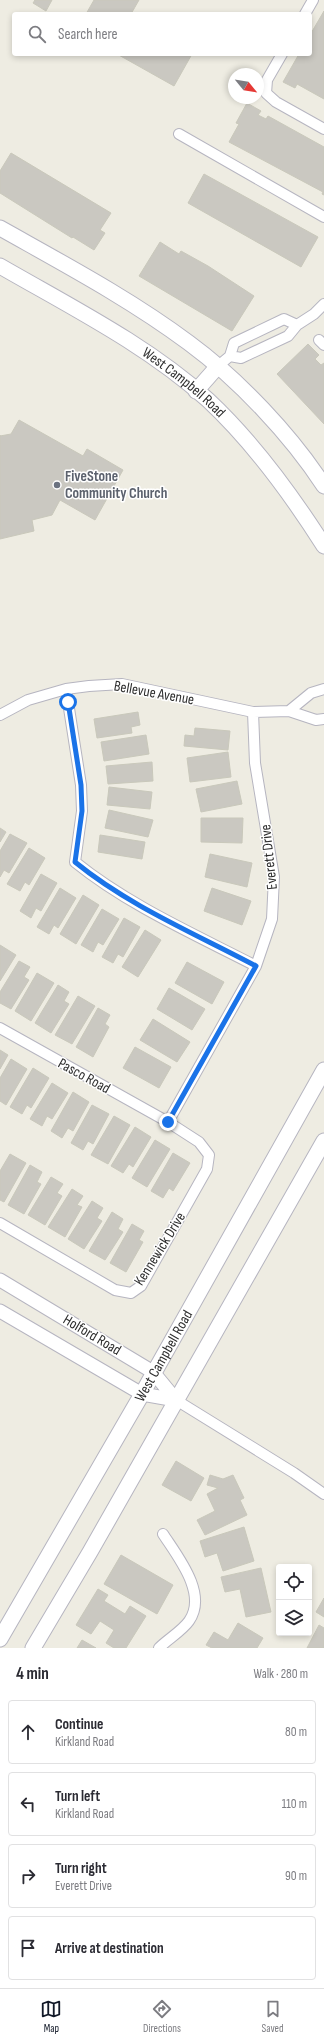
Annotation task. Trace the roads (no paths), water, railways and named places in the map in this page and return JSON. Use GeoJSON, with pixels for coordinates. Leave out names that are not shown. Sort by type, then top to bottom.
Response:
{"type":"FeatureCollection","features":[{"type":"Feature","properties":{"kind":"main road"},"geometry":{"type":"LineString","coordinates":[[0,228],[134,305],[188,342],[218,366],[249,396],[283,433],[324,486]]}},
{"type":"Feature","properties":{"kind":"main road","name":"West Campbell Road"},"geometry":{"type":"LineString","coordinates":[[0,266],[146,352],[196,391],[234,426],[267,465],[285,487],[324,546]]}},
{"type":"Feature","properties":{"kind":"main road"},"geometry":{"type":"LineString","coordinates":[[196,391],[218,366]]}},
{"type":"Feature","properties":{"kind":"main road","name":"West Campbell Road"},"geometry":{"type":"LineString","coordinates":[[0,1639],[142,1394],[324,1070]]}},
{"type":"Feature","properties":{"kind":"main road"},"geometry":{"type":"LineString","coordinates":[[33,1648],[90,1552],[324,1141]]}},
{"type":"Feature","properties":{"kind":"street"},"geometry":{"type":"LineString","coordinates":[[306,12],[313,0]]}},
{"type":"Feature","properties":{"kind":"street"},"geometry":{"type":"LineString","coordinates":[[281,56],[267,80],[266,92],[276,102],[324,129]]}},
{"type":"Feature","properties":{"kind":"street"},"geometry":{"type":"LineString","coordinates":[[179,134],[324,217]]}},
{"type":"Feature","properties":{"kind":"street"},"geometry":{"type":"LineString","coordinates":[[230,356],[241,358],[288,336],[297,325],[314,314],[324,304]]}},
{"type":"Feature","properties":{"kind":"street"},"geometry":{"type":"LineString","coordinates":[[218,366],[230,356],[234,343],[284,319],[297,325]]}},
{"type":"Feature","properties":{"kind":"street"},"geometry":{"type":"LineString","coordinates":[[250,335],[258,350]]}},
{"type":"Feature","properties":{"kind":"street","name":"Bellevue Avenue"},"geometry":{"type":"LineString","coordinates":[[0,715],[28,700],[66,689],[122,684],[253,712],[289,710],[316,720],[324,719]]}},
{"type":"Feature","properties":{"kind":"street"},"geometry":{"type":"LineString","coordinates":[[66,689],[81,785],[82,811],[75,862],[96,879],[133,901],[256,966]]}},
{"type":"Feature","properties":{"kind":"street"},"geometry":{"type":"LineString","coordinates":[[289,710],[310,693],[324,689]]}},
{"type":"Feature","properties":{"kind":"street","name":"Everett Drive"},"geometry":{"type":"LineString","coordinates":[[168,1122],[256,966],[272,919],[274,877],[255,763],[253,712]]}},
{"type":"Feature","properties":{"kind":"street","name":"Pasco Road"},"geometry":{"type":"LineString","coordinates":[[0,1028],[168,1122],[198,1142],[209,1155]]}},
{"type":"Feature","properties":{"kind":"street","name":"Kennewick Drive"},"geometry":{"type":"LineString","coordinates":[[0,1223],[115,1290],[131,1293],[141,1286],[156,1260],[207,1169],[209,1155]]}},
{"type":"Feature","properties":{"kind":"street","name":"Holford Road"},"geometry":{"type":"LineString","coordinates":[[0,1280],[154,1372],[176,1400],[294,1473],[324,1494]]}},
{"type":"Feature","properties":{"kind":"street","name":"Holford Road"},"geometry":{"type":"LineString","coordinates":[[0,1311],[142,1394],[176,1400]]}},
{"type":"Feature","properties":{"kind":"street"},"geometry":{"type":"LineString","coordinates":[[159,1648],[188,1623],[196,1610],[192,1585],[183,1566],[163,1534]]}},
{"type":"Feature","properties":{"kind":"place","name":"FiveStone Community Church"},"geometry":{"type":"Point","coordinates":[57,485]}}]}
